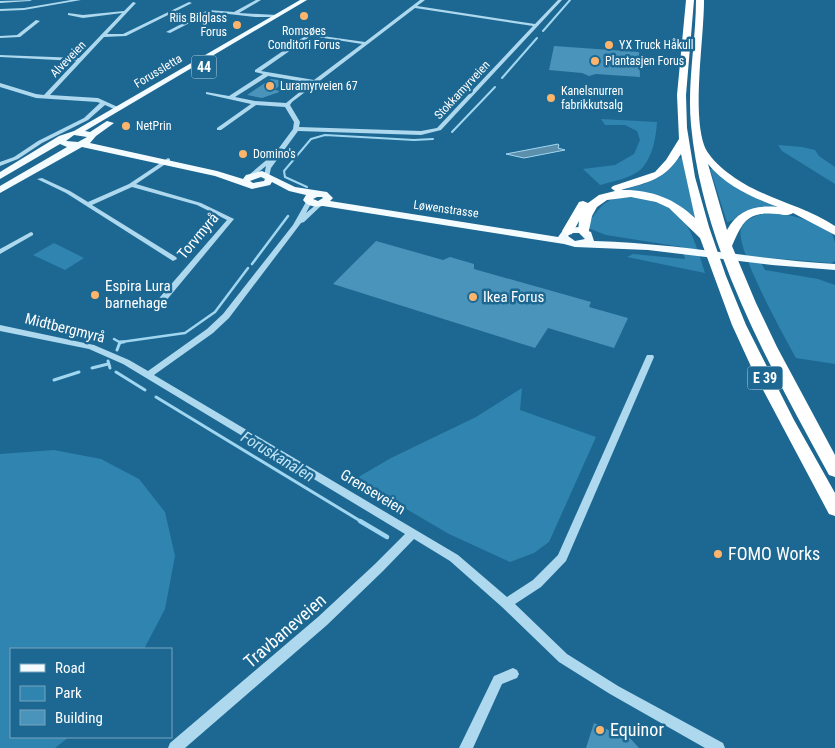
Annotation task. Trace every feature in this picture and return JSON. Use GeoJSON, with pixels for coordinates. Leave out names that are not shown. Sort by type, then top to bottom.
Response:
{"type":"FeatureCollection","features":[{"type":"Feature","properties":{"kind":"highway","name":"E 39"},"geometry":{"type":"LineString","coordinates":[[690,0],[681,89],[684,138],[694,194],[727,293],[759,368],[835,509]]}},
{"type":"Feature","properties":{"kind":"highway","name":"E 39"},"geometry":{"type":"LineString","coordinates":[[700,0],[694,90],[699,144],[709,192],[727,246],[760,326],[835,470]]}},
{"type":"Feature","properties":{"kind":"highway"},"geometry":{"type":"LineString","coordinates":[[567,234],[578,211],[592,197],[645,181],[663,171],[671,163],[684,138]]}},
{"type":"Feature","properties":{"kind":"highway"},"geometry":{"type":"LineString","coordinates":[[699,144],[722,172],[735,183],[812,218],[835,231]]}},
{"type":"Feature","properties":{"kind":"highway","name":"E 39"},"geometry":{"type":"LineString","coordinates":[[586,237],[585,214],[594,202],[611,195],[632,194],[657,198],[674,206],[708,240]]}},
{"type":"Feature","properties":{"kind":"highway"},"geometry":{"type":"LineString","coordinates":[[727,246],[735,222],[750,213],[776,211],[812,218]]}},
{"type":"Feature","properties":{"kind":"main road","name":"Forussletta"},"geometry":{"type":"LineString","coordinates":[[77,132],[277,16],[307,2]]}},
{"type":"Feature","properties":{"kind":"main road","name":"Forussletta"},"geometry":{"type":"LineString","coordinates":[[164,91],[307,2]]}},
{"type":"Feature","properties":{"kind":"main road"},"geometry":{"type":"LineString","coordinates":[[0,190],[79,145],[125,114]]}},
{"type":"Feature","properties":{"kind":"main road"},"geometry":{"type":"LineString","coordinates":[[77,132],[128,151],[216,174],[250,178],[268,176],[292,189],[317,194],[324,201]]}},
{"type":"Feature","properties":{"kind":"main road","name":"44"},"geometry":{"type":"LineString","coordinates":[[0,176],[65,136],[77,132]]}},
{"type":"Feature","properties":{"kind":"main road"},"geometry":{"type":"LineString","coordinates":[[61,140],[65,144],[104,148],[167,161]]}},
{"type":"Feature","properties":{"kind":"main road"},"geometry":{"type":"LineString","coordinates":[[260,186],[269,182],[268,176]]}},
{"type":"Feature","properties":{"kind":"main road"},"geometry":{"type":"LineString","coordinates":[[250,178],[260,186],[278,189],[308,201],[324,201]]}},
{"type":"Feature","properties":{"kind":"main road"},"geometry":{"type":"LineString","coordinates":[[308,201],[309,197],[317,194]]}},
{"type":"Feature","properties":{"kind":"main road","name":"Løwenstrasse"},"geometry":{"type":"LineString","coordinates":[[324,201],[586,237]]}},
{"type":"Feature","properties":{"kind":"main road"},"geometry":{"type":"LineString","coordinates":[[586,237],[638,246],[835,267]]}},
{"type":"Feature","properties":{"kind":"main road"},"geometry":{"type":"LineString","coordinates":[[765,261],[835,275]]}},
{"type":"Feature","properties":{"kind":"street"},"geometry":{"type":"LineString","coordinates":[[1,1],[30,0]]}},
{"type":"Feature","properties":{"kind":"street"},"geometry":{"type":"LineString","coordinates":[[0,10],[24,9],[79,0]]}},
{"type":"Feature","properties":{"kind":"street"},"geometry":{"type":"LineString","coordinates":[[236,13],[259,0]]}},
{"type":"Feature","properties":{"kind":"street"},"geometry":{"type":"LineString","coordinates":[[287,105],[293,98],[424,0]]}},
{"type":"Feature","properties":{"kind":"street","name":"Stokkamyrveien"},"geometry":{"type":"LineString","coordinates":[[296,129],[416,133],[435,131],[454,114],[560,0]]}},
{"type":"Feature","properties":{"kind":"street","name":"Alveveien"},"geometry":{"type":"LineString","coordinates":[[104,36],[124,35],[190,2]]}},
{"type":"Feature","properties":{"kind":"street","name":"Alveveien"},"geometry":{"type":"LineString","coordinates":[[45,97],[134,3]]}},
{"type":"Feature","properties":{"kind":"street"},"geometry":{"type":"LineString","coordinates":[[414,7],[536,25]]}},
{"type":"Feature","properties":{"kind":"street"},"geometry":{"type":"LineString","coordinates":[[168,32],[206,11],[277,16]]}},
{"type":"Feature","properties":{"kind":"street","name":"Alveveien"},"geometry":{"type":"LineString","coordinates":[[70,14],[85,16],[125,12]]}},
{"type":"Feature","properties":{"kind":"street"},"geometry":{"type":"LineString","coordinates":[[256,16],[269,21]]}},
{"type":"Feature","properties":{"kind":"street"},"geometry":{"type":"LineString","coordinates":[[0,37],[18,36],[38,21]]}},
{"type":"Feature","properties":{"kind":"street"},"geometry":{"type":"LineString","coordinates":[[314,82],[257,71],[310,35],[366,43]]}},
{"type":"Feature","properties":{"kind":"street"},"geometry":{"type":"LineString","coordinates":[[0,56],[81,60]]}},
{"type":"Feature","properties":{"kind":"street"},"geometry":{"type":"LineString","coordinates":[[230,98],[266,74]]}},
{"type":"Feature","properties":{"kind":"street"},"geometry":{"type":"LineString","coordinates":[[0,85],[45,97],[98,100],[118,109]]}},
{"type":"Feature","properties":{"kind":"street"},"geometry":{"type":"LineString","coordinates":[[208,93],[255,103],[287,105]]}},
{"type":"Feature","properties":{"kind":"street"},"geometry":{"type":"LineString","coordinates":[[217,101],[239,106]]}},
{"type":"Feature","properties":{"kind":"street"},"geometry":{"type":"LineString","coordinates":[[0,164],[16,158],[40,142],[89,117],[95,108],[104,103],[128,103]]}},
{"type":"Feature","properties":{"kind":"street"},"geometry":{"type":"LineString","coordinates":[[219,129],[255,103]]}},
{"type":"Feature","properties":{"kind":"street"},"geometry":{"type":"LineString","coordinates":[[268,176],[268,168],[296,129],[297,122],[287,105]]}},
{"type":"Feature","properties":{"kind":"street"},"geometry":{"type":"LineString","coordinates":[[250,178],[278,153]]}},
{"type":"Feature","properties":{"kind":"street"},"geometry":{"type":"LineString","coordinates":[[88,204],[131,185],[167,161]]}},
{"type":"Feature","properties":{"kind":"street","name":"Torvmyrå"},"geometry":{"type":"LineString","coordinates":[[40,179],[88,204],[173,259]]}},
{"type":"Feature","properties":{"kind":"street","name":"Torvmyrå"},"geometry":{"type":"LineString","coordinates":[[131,185],[200,204],[231,219],[157,306]]}},
{"type":"Feature","properties":{"kind":"street"},"geometry":{"type":"LineString","coordinates":[[296,226],[308,201]]}},
{"type":"Feature","properties":{"kind":"street"},"geometry":{"type":"LineString","coordinates":[[148,375],[184,351],[218,324],[296,226],[324,201]]}},
{"type":"Feature","properties":{"kind":"street"},"geometry":{"type":"LineString","coordinates":[[0,252],[32,234]]}},
{"type":"Feature","properties":{"kind":"street","name":"Midtbergmyrå"},"geometry":{"type":"LineString","coordinates":[[0,328],[91,347],[111,354],[148,375]]}},
{"type":"Feature","properties":{"kind":"street"},"geometry":{"type":"LineString","coordinates":[[650,357],[562,558],[546,577],[506,602],[538,636],[582,672],[718,748]]}},
{"type":"Feature","properties":{"kind":"street","name":"Grenseveien"},"geometry":{"type":"LineString","coordinates":[[148,375],[454,558],[506,602]]}},
{"type":"Feature","properties":{"kind":"street","name":"Travbaneveien"},"geometry":{"type":"LineString","coordinates":[[175,748],[295,648],[354,593],[407,540],[412,532]]}},
{"type":"Feature","properties":{"kind":"street"},"geometry":{"type":"LineString","coordinates":[[466,748],[498,680],[513,674]]}},
{"type":"Feature","properties":{"kind":"green space"},"geometry":{"type":"Polygon","coordinates":[[[601,119],[657,122],[653,146],[649,157],[640,171],[617,181],[600,185],[583,169],[615,165],[634,154],[640,140],[637,131],[625,125],[605,125],[601,119]]]}},
{"type":"Feature","properties":{"kind":"green space"},"geometry":{"type":"Polygon","coordinates":[[[778,145],[815,150],[819,156],[835,167],[835,184],[782,151],[778,145]]]}},
{"type":"Feature","properties":{"kind":"green space"},"geometry":{"type":"Polygon","coordinates":[[[678,158],[682,158],[697,219],[677,204],[659,197],[619,191],[660,177],[667,172],[678,158]]]}},
{"type":"Feature","properties":{"kind":"green space"},"geometry":{"type":"Polygon","coordinates":[[[710,169],[715,169],[788,209],[749,210],[727,222],[710,169]]]}},
{"type":"Feature","properties":{"kind":"green space"},"geometry":{"type":"Polygon","coordinates":[[[635,197],[666,206],[684,221],[695,243],[705,273],[627,257],[633,254],[685,259],[682,247],[606,235],[588,228],[591,219],[608,201],[617,198],[635,197]]]}},
{"type":"Feature","properties":{"kind":"green space"},"geometry":{"type":"Polygon","coordinates":[[[766,213],[800,218],[832,233],[835,243],[835,261],[831,263],[758,257],[765,270],[818,279],[835,285],[835,364],[796,358],[753,272],[745,254],[741,239],[741,229],[748,220],[766,213]]]}},
{"type":"Feature","properties":{"kind":"green space"},"geometry":{"type":"Polygon","coordinates":[[[54,243],[84,258],[65,270],[33,255],[54,243]]]}},
{"type":"Feature","properties":{"kind":"green space"},"geometry":{"type":"Polygon","coordinates":[[[522,388],[520,410],[596,437],[549,542],[534,553],[510,562],[449,534],[355,479],[391,458],[476,417],[522,388]]]}},
{"type":"Feature","properties":{"kind":"green space"},"geometry":{"type":"Polygon","coordinates":[[[54,450],[101,459],[139,479],[165,512],[175,556],[165,609],[145,648],[10,648],[10,738],[68,738],[55,748],[0,748],[0,454],[54,450]]]}},
{"type":"Feature","properties":{"kind":"shaded area"},"geometry":{"type":"Polygon","coordinates":[[[558,144],[558,148],[565,150],[524,158],[506,154],[558,144]]]}},
{"type":"Feature","properties":{"kind":"building","name":"Plantasjen Forus"},"geometry":{"type":"Polygon","coordinates":[[[554,46],[639,52],[640,77],[596,74],[589,76],[582,73],[549,70],[554,46]]]}},
{"type":"Feature","properties":{"kind":"building","name":"Luramyrveien 67"},"geometry":{"type":"Polygon","coordinates":[[[271,79],[286,81],[274,90],[282,91],[262,98],[247,95],[271,79]]]}},
{"type":"Feature","properties":{"kind":"building","name":"Ikea Forus"},"geometry":{"type":"Polygon","coordinates":[[[376,241],[443,260],[450,257],[474,264],[474,269],[591,302],[589,307],[628,318],[614,348],[548,328],[535,348],[333,284],[376,241]]]}},
{"type":"Feature","properties":{"kind":"building","name":"Equinor"},"geometry":{"type":"Polygon","coordinates":[[[594,723],[623,737],[629,737],[639,748],[586,748],[594,723]]]}},
{"type":"Feature","properties":{"kind":"waterway","name":"Foruskanalen"},"geometry":{"type":"LineString","coordinates":[[543,31],[570,0]]}},
{"type":"Feature","properties":{"kind":"waterway","name":"Foruskanalen"},"geometry":{"type":"LineString","coordinates":[[502,78],[537,38]]}},
{"type":"Feature","properties":{"kind":"waterway","name":"Foruskanalen"},"geometry":{"type":"LineString","coordinates":[[452,132],[495,87]]}},
{"type":"Feature","properties":{"kind":"waterway","name":"Foruskanalen"},"geometry":{"type":"LineString","coordinates":[[307,187],[285,177],[284,171],[311,139],[325,135],[414,140],[433,139]]}},
{"type":"Feature","properties":{"kind":"waterway","name":"Foruskanalen"},"geometry":{"type":"LineString","coordinates":[[252,264],[288,216]]}},
{"type":"Feature","properties":{"kind":"waterway","name":"Foruskanalen"},"geometry":{"type":"LineString","coordinates":[[124,342],[121,342],[185,333],[215,312],[248,268]]}},
{"type":"Feature","properties":{"kind":"waterway","name":"Foruskanalen"},"geometry":{"type":"LineString","coordinates":[[114,339],[120,342]]}},
{"type":"Feature","properties":{"kind":"waterway","name":"Foruskanalen"},"geometry":{"type":"LineString","coordinates":[[117,350],[120,342]]}},
{"type":"Feature","properties":{"kind":"waterway","name":"Foruskanalen"},"geometry":{"type":"LineString","coordinates":[[108,361],[110,368]]}},
{"type":"Feature","properties":{"kind":"waterway"},"geometry":{"type":"LineString","coordinates":[[92,368],[108,364]]}},
{"type":"Feature","properties":{"kind":"waterway"},"geometry":{"type":"LineString","coordinates":[[54,380],[79,372]]}},
{"type":"Feature","properties":{"kind":"waterway","name":"Foruskanalen"},"geometry":{"type":"LineString","coordinates":[[116,372],[145,390]]}},
{"type":"Feature","properties":{"kind":"waterway","name":"Foruskanalen"},"geometry":{"type":"LineString","coordinates":[[156,397],[362,522]]}},
{"type":"Feature","properties":{"kind":"waterway","name":"Foruskanalen"},"geometry":{"type":"LineString","coordinates":[[360,521],[387,537]]}},
{"type":"Feature","properties":{"kind":"place","name":"Romsøes Conditori Forus"},"geometry":{"type":"Point","coordinates":[304,16]}},
{"type":"Feature","properties":{"kind":"place","name":"Riis Bilglass Forus"},"geometry":{"type":"Point","coordinates":[237,25]}},
{"type":"Feature","properties":{"kind":"place","name":"YX Truck Håkull"},"geometry":{"type":"Point","coordinates":[609,45]}},
{"type":"Feature","properties":{"kind":"place","name":"Plantasjen Forus"},"geometry":{"type":"Point","coordinates":[595,61]}},
{"type":"Feature","properties":{"kind":"place","name":"Luramyrveien 67"},"geometry":{"type":"Point","coordinates":[270,86]}},
{"type":"Feature","properties":{"kind":"place","name":"Kanelsnurren fabrikkutsalg"},"geometry":{"type":"Point","coordinates":[551,98]}},
{"type":"Feature","properties":{"kind":"place","name":"NetPrin"},"geometry":{"type":"Point","coordinates":[126,126]}},
{"type":"Feature","properties":{"kind":"place","name":"Domino's"},"geometry":{"type":"Point","coordinates":[243,154]}},
{"type":"Feature","properties":{"kind":"place","name":"Espira Lura barnehage"},"geometry":{"type":"Point","coordinates":[95,295]}},
{"type":"Feature","properties":{"kind":"place","name":"Ikea Forus"},"geometry":{"type":"Point","coordinates":[473,297]}},
{"type":"Feature","properties":{"kind":"place","name":"FOMO Works"},"geometry":{"type":"Point","coordinates":[718,554]}},
{"type":"Feature","properties":{"kind":"place","name":"Equinor"},"geometry":{"type":"Point","coordinates":[600,730]}}]}
